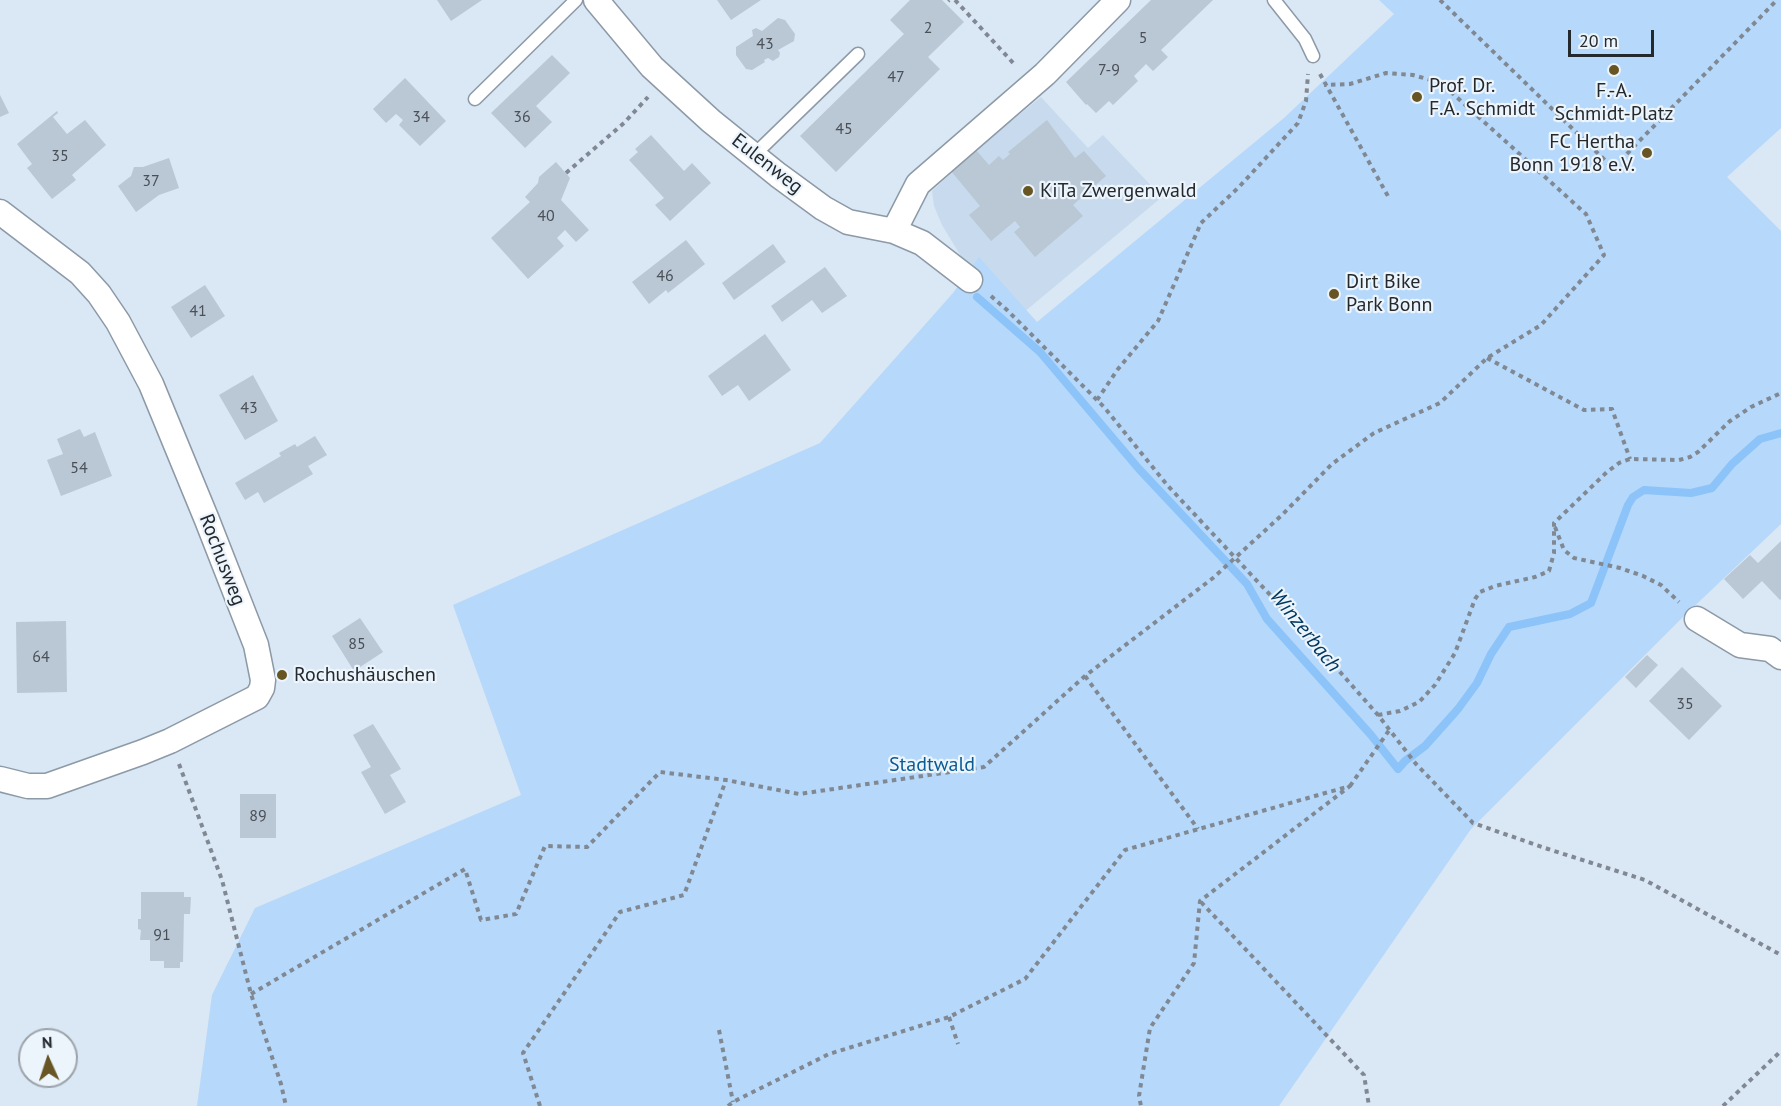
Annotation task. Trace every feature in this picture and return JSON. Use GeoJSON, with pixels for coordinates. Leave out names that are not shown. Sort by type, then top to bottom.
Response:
{"type":"FeatureCollection","features":[{"type":"Feature","properties":{"kind":"street","name":"Eulenweg"},"geometry":{"type":"LineString","coordinates":[[596,0],[652,67],[664,78],[711,121],[823,208],[848,222],[894,231],[922,243],[970,279]]}},
{"type":"Feature","properties":{"kind":"street"},"geometry":{"type":"LineString","coordinates":[[894,231],[918,184],[1033,84],[1118,0]]}},
{"type":"Feature","properties":{"kind":"street","name":"Rochusweg"},"geometry":{"type":"LineString","coordinates":[[0,212],[80,273],[99,294],[118,322],[151,384],[256,645],[263,680],[257,697],[170,741],[47,786],[28,786],[0,779]]}},
{"type":"Feature","properties":{"kind":"street"},"geometry":{"type":"LineString","coordinates":[[1698,619],[1740,645],[1770,649],[1781,657]]}},
{"type":"Feature","properties":{"kind":"lane"},"geometry":{"type":"LineString","coordinates":[[475,99],[576,0]]}},
{"type":"Feature","properties":{"kind":"lane"},"geometry":{"type":"LineString","coordinates":[[1274,0],[1305,39],[1313,56]]}},
{"type":"Feature","properties":{"kind":"lane"},"geometry":{"type":"LineString","coordinates":[[754,155],[858,54]]}},
{"type":"Feature","properties":{"kind":"path"},"geometry":{"type":"LineString","coordinates":[[955,0],[1033,84]]}},
{"type":"Feature","properties":{"kind":"path"},"geometry":{"type":"LineString","coordinates":[[1440,0],[1613,168],[1778,0]]}},
{"type":"Feature","properties":{"kind":"path"},"geometry":{"type":"LineString","coordinates":[[1313,56],[1324,85],[1389,198]]}},
{"type":"Feature","properties":{"kind":"path"},"geometry":{"type":"LineString","coordinates":[[1097,400],[1118,369],[1158,321],[1201,223],[1239,187],[1298,123],[1306,101],[1308,73],[1313,56]]}},
{"type":"Feature","properties":{"kind":"path"},"geometry":{"type":"LineString","coordinates":[[251,994],[465,869],[481,920],[516,914],[545,846],[587,847],[660,772],[726,780],[799,794],[984,767],[1085,676],[1213,578],[1282,515],[1332,464],[1374,433],[1440,403],[1487,358],[1541,325],[1604,255],[1586,214],[1440,83],[1413,75],[1386,73],[1350,84],[1324,85]]}},
{"type":"Feature","properties":{"kind":"path"},"geometry":{"type":"LineString","coordinates":[[566,173],[624,123],[664,78]]}},
{"type":"Feature","properties":{"kind":"path"},"geometry":{"type":"LineString","coordinates":[[970,279],[1007,309],[1097,400],[1168,486],[1303,630],[1390,729],[1416,764],[1473,823],[1646,880],[1781,956]]}},
{"type":"Feature","properties":{"kind":"path"},"geometry":{"type":"LineString","coordinates":[[1487,358],[1584,410],[1612,409],[1630,459]]}},
{"type":"Feature","properties":{"kind":"path"},"geometry":{"type":"LineString","coordinates":[[1378,715],[1401,711],[1419,702],[1435,685],[1455,653],[1474,599],[1480,592],[1549,571],[1554,554],[1554,524],[1607,472],[1619,463],[1630,459],[1679,460],[1690,457],[1698,453],[1730,421],[1751,407],[1781,393]]}},
{"type":"Feature","properties":{"kind":"path"},"geometry":{"type":"LineString","coordinates":[[1554,524],[1564,550],[1574,558],[1620,568],[1661,585],[1698,619]]}},
{"type":"Feature","properties":{"kind":"path"},"geometry":{"type":"LineString","coordinates":[[1085,676],[1198,830]]}},
{"type":"Feature","properties":{"kind":"path"},"geometry":{"type":"LineString","coordinates":[[1142,1106],[1139,1096],[1150,1028],[1194,963],[1200,901],[1350,786],[1390,729]]}},
{"type":"Feature","properties":{"kind":"path"},"geometry":{"type":"LineString","coordinates":[[170,741],[222,880],[251,994],[286,1106]]}},
{"type":"Feature","properties":{"kind":"path"},"geometry":{"type":"LineString","coordinates":[[540,1106],[523,1053],[620,912],[684,895],[726,780]]}},
{"type":"Feature","properties":{"kind":"path"},"geometry":{"type":"LineString","coordinates":[[728,1106],[830,1054],[950,1017],[1025,979],[1125,850],[1350,786]]}},
{"type":"Feature","properties":{"kind":"path"},"geometry":{"type":"LineString","coordinates":[[1200,901],[1365,1075],[1369,1106]]}},
{"type":"Feature","properties":{"kind":"path"},"geometry":{"type":"LineString","coordinates":[[950,1017],[958,1044]]}},
{"type":"Feature","properties":{"kind":"path"},"geometry":{"type":"LineString","coordinates":[[719,1030],[733,1102]]}},
{"type":"Feature","properties":{"kind":"path"},"geometry":{"type":"LineString","coordinates":[[1723,1106],[1781,1051]]}},
{"type":"Feature","properties":{"kind":"shaded area"},"geometry":{"type":"Polygon","coordinates":[[[1041,97],[1088,148],[1103,135],[1162,197],[1023,313],[974,272],[962,258],[942,225],[934,206],[932,191],[983,144],[1041,97]]]}},
{"type":"Feature","properties":{"kind":"green space","name":"Stadtwald"},"geometry":{"type":"Polygon","coordinates":[[[1379,0],[1781,0],[1781,128],[1727,177],[1781,231],[1781,524],[1683,617],[1471,829],[1279,1106],[197,1106],[212,995],[255,908],[521,795],[453,605],[820,443],[953,293],[979,257],[1037,322],[1284,118],[1394,14],[1379,0]]]}},
{"type":"Feature","properties":{"kind":"building"},"geometry":{"type":"Polygon","coordinates":[[[437,0],[482,0],[451,21],[437,0]]]}},
{"type":"Feature","properties":{"kind":"building"},"geometry":{"type":"Polygon","coordinates":[[[717,0],[761,0],[731,20],[717,0]]]}},
{"type":"Feature","properties":{"kind":"building"},"geometry":{"type":"Polygon","coordinates":[[[910,0],[942,0],[964,22],[928,57],[940,69],[836,172],[800,136],[904,34],[890,20],[910,0]]]}},
{"type":"Feature","properties":{"kind":"building"},"geometry":{"type":"Polygon","coordinates":[[[1151,0],[1213,0],[1161,50],[1168,57],[1153,71],[1146,64],[1134,76],[1138,81],[1113,105],[1109,101],[1096,113],[1066,82],[1151,0]]]}},
{"type":"Feature","properties":{"kind":"building"},"geometry":{"type":"Polygon","coordinates":[[[778,18],[785,20],[795,34],[794,41],[778,50],[779,57],[773,61],[768,58],[752,70],[746,69],[736,55],[736,47],[753,36],[752,30],[756,28],[762,31],[778,18]]]}},
{"type":"Feature","properties":{"kind":"building"},"geometry":{"type":"Polygon","coordinates":[[[552,55],[570,73],[536,106],[552,122],[525,148],[491,113],[552,55]]]}},
{"type":"Feature","properties":{"kind":"building"},"geometry":{"type":"Polygon","coordinates":[[[405,78],[446,121],[420,146],[399,125],[403,120],[396,114],[386,123],[373,109],[405,78]]]}},
{"type":"Feature","properties":{"kind":"building"},"geometry":{"type":"Polygon","coordinates":[[[0,95],[9,113],[0,117],[0,95]]]}},
{"type":"Feature","properties":{"kind":"building"},"geometry":{"type":"Polygon","coordinates":[[[57,111],[58,113],[53,117],[67,134],[85,120],[106,145],[72,175],[76,180],[52,199],[27,168],[32,164],[17,144],[57,111]]]}},
{"type":"Feature","properties":{"kind":"building","name":"KiTa Zwergenwald"},"geometry":{"type":"Polygon","coordinates":[[[1047,120],[1075,158],[1084,151],[1106,176],[1073,205],[1083,216],[1035,257],[1014,232],[1020,227],[1015,221],[991,241],[969,215],[980,206],[951,171],[976,150],[989,165],[999,156],[1003,160],[1010,154],[1008,152],[1047,120]]]}},
{"type":"Feature","properties":{"kind":"building"},"geometry":{"type":"Polygon","coordinates":[[[651,135],[684,171],[692,163],[711,183],[670,221],[655,205],[664,198],[629,160],[638,152],[635,149],[651,135]]]}},
{"type":"Feature","properties":{"kind":"building"},"geometry":{"type":"Polygon","coordinates":[[[169,158],[179,188],[159,195],[136,212],[118,186],[131,176],[134,167],[143,167],[169,158]]]}},
{"type":"Feature","properties":{"kind":"building"},"geometry":{"type":"Polygon","coordinates":[[[556,162],[570,178],[561,200],[589,230],[576,242],[565,230],[557,238],[564,246],[528,279],[491,238],[530,202],[525,197],[538,183],[539,177],[556,162]]]}},
{"type":"Feature","properties":{"kind":"building"},"geometry":{"type":"Polygon","coordinates":[[[686,240],[705,264],[668,293],[666,290],[649,304],[632,282],[686,240]]]}},
{"type":"Feature","properties":{"kind":"building"},"geometry":{"type":"Polygon","coordinates":[[[773,244],[786,262],[734,300],[722,283],[773,244]]]}},
{"type":"Feature","properties":{"kind":"building"},"geometry":{"type":"Polygon","coordinates":[[[825,267],[847,296],[822,313],[812,300],[782,322],[771,306],[825,267]]]}},
{"type":"Feature","properties":{"kind":"building"},"geometry":{"type":"Polygon","coordinates":[[[205,285],[225,316],[191,338],[171,307],[205,285]]]}},
{"type":"Feature","properties":{"kind":"building"},"geometry":{"type":"Polygon","coordinates":[[[765,334],[791,370],[749,401],[738,385],[722,396],[708,376],[765,334]]]}},
{"type":"Feature","properties":{"kind":"building"},"geometry":{"type":"Polygon","coordinates":[[[253,375],[278,421],[245,440],[219,395],[253,375]]]}},
{"type":"Feature","properties":{"kind":"building"},"geometry":{"type":"Polygon","coordinates":[[[80,429],[84,437],[95,432],[112,476],[61,496],[47,460],[63,454],[57,439],[80,429]]]}},
{"type":"Feature","properties":{"kind":"building"},"geometry":{"type":"Polygon","coordinates":[[[315,436],[327,455],[308,466],[313,474],[264,503],[258,492],[245,500],[235,483],[281,456],[279,453],[295,444],[297,447],[315,436]]]}},
{"type":"Feature","properties":{"kind":"building"},"geometry":{"type":"Polygon","coordinates":[[[1781,541],[1781,599],[1762,581],[1743,599],[1724,579],[1750,555],[1758,563],[1781,541]]]}},
{"type":"Feature","properties":{"kind":"building"},"geometry":{"type":"Polygon","coordinates":[[[360,618],[383,652],[354,671],[332,636],[360,618]]]}},
{"type":"Feature","properties":{"kind":"building"},"geometry":{"type":"Polygon","coordinates":[[[66,621],[67,692],[17,693],[16,622],[66,621]]]}},
{"type":"Feature","properties":{"kind":"building"},"geometry":{"type":"Polygon","coordinates":[[[1647,655],[1658,665],[1636,688],[1625,677],[1647,655]]]}},
{"type":"Feature","properties":{"kind":"building"},"geometry":{"type":"Polygon","coordinates":[[[1682,667],[1722,706],[1689,740],[1649,701],[1682,667]]]}},
{"type":"Feature","properties":{"kind":"building"},"geometry":{"type":"Polygon","coordinates":[[[373,724],[401,769],[390,775],[406,802],[385,814],[361,772],[371,767],[353,735],[373,724]]]}},
{"type":"Feature","properties":{"kind":"building"},"geometry":{"type":"Polygon","coordinates":[[[240,794],[276,794],[276,838],[240,838],[240,794]]]}},
{"type":"Feature","properties":{"kind":"building"},"geometry":{"type":"Polygon","coordinates":[[[141,892],[184,892],[184,897],[191,897],[190,914],[184,914],[183,962],[180,962],[180,968],[164,968],[164,961],[150,961],[150,940],[140,940],[141,930],[138,929],[138,919],[141,919],[141,892]]]}},
{"type":"Feature","properties":{"kind":"waterway","name":"Winzerbach"},"geometry":{"type":"LineString","coordinates":[[977,297],[1040,352],[1139,469],[1247,584],[1267,619],[1371,735],[1398,769],[1425,746],[1458,709],[1477,683],[1491,654],[1509,627],[1570,614],[1591,603],[1633,497],[1644,490],[1691,493],[1712,488],[1732,464],[1760,439],[1781,433]]}},
{"type":"Feature","properties":{"kind":"place","name":"F.-A. Schmidt-Platz"},"geometry":{"type":"Point","coordinates":[1614,70]}},
{"type":"Feature","properties":{"kind":"place","name":"Prof. Dr. F.A. Schmidt"},"geometry":{"type":"Point","coordinates":[1417,97]}},
{"type":"Feature","properties":{"kind":"place","name":"FC Hertha Bonn 1918 e.V."},"geometry":{"type":"Point","coordinates":[1647,153]}},
{"type":"Feature","properties":{"kind":"place","name":"KiTa Zwergenwald"},"geometry":{"type":"Point","coordinates":[1028,191]}},
{"type":"Feature","properties":{"kind":"place","name":"Dirt Bike Park Bonn"},"geometry":{"type":"Point","coordinates":[1334,294]}},
{"type":"Feature","properties":{"kind":"place","name":"Rochushäuschen"},"geometry":{"type":"Point","coordinates":[282,675]}}]}
